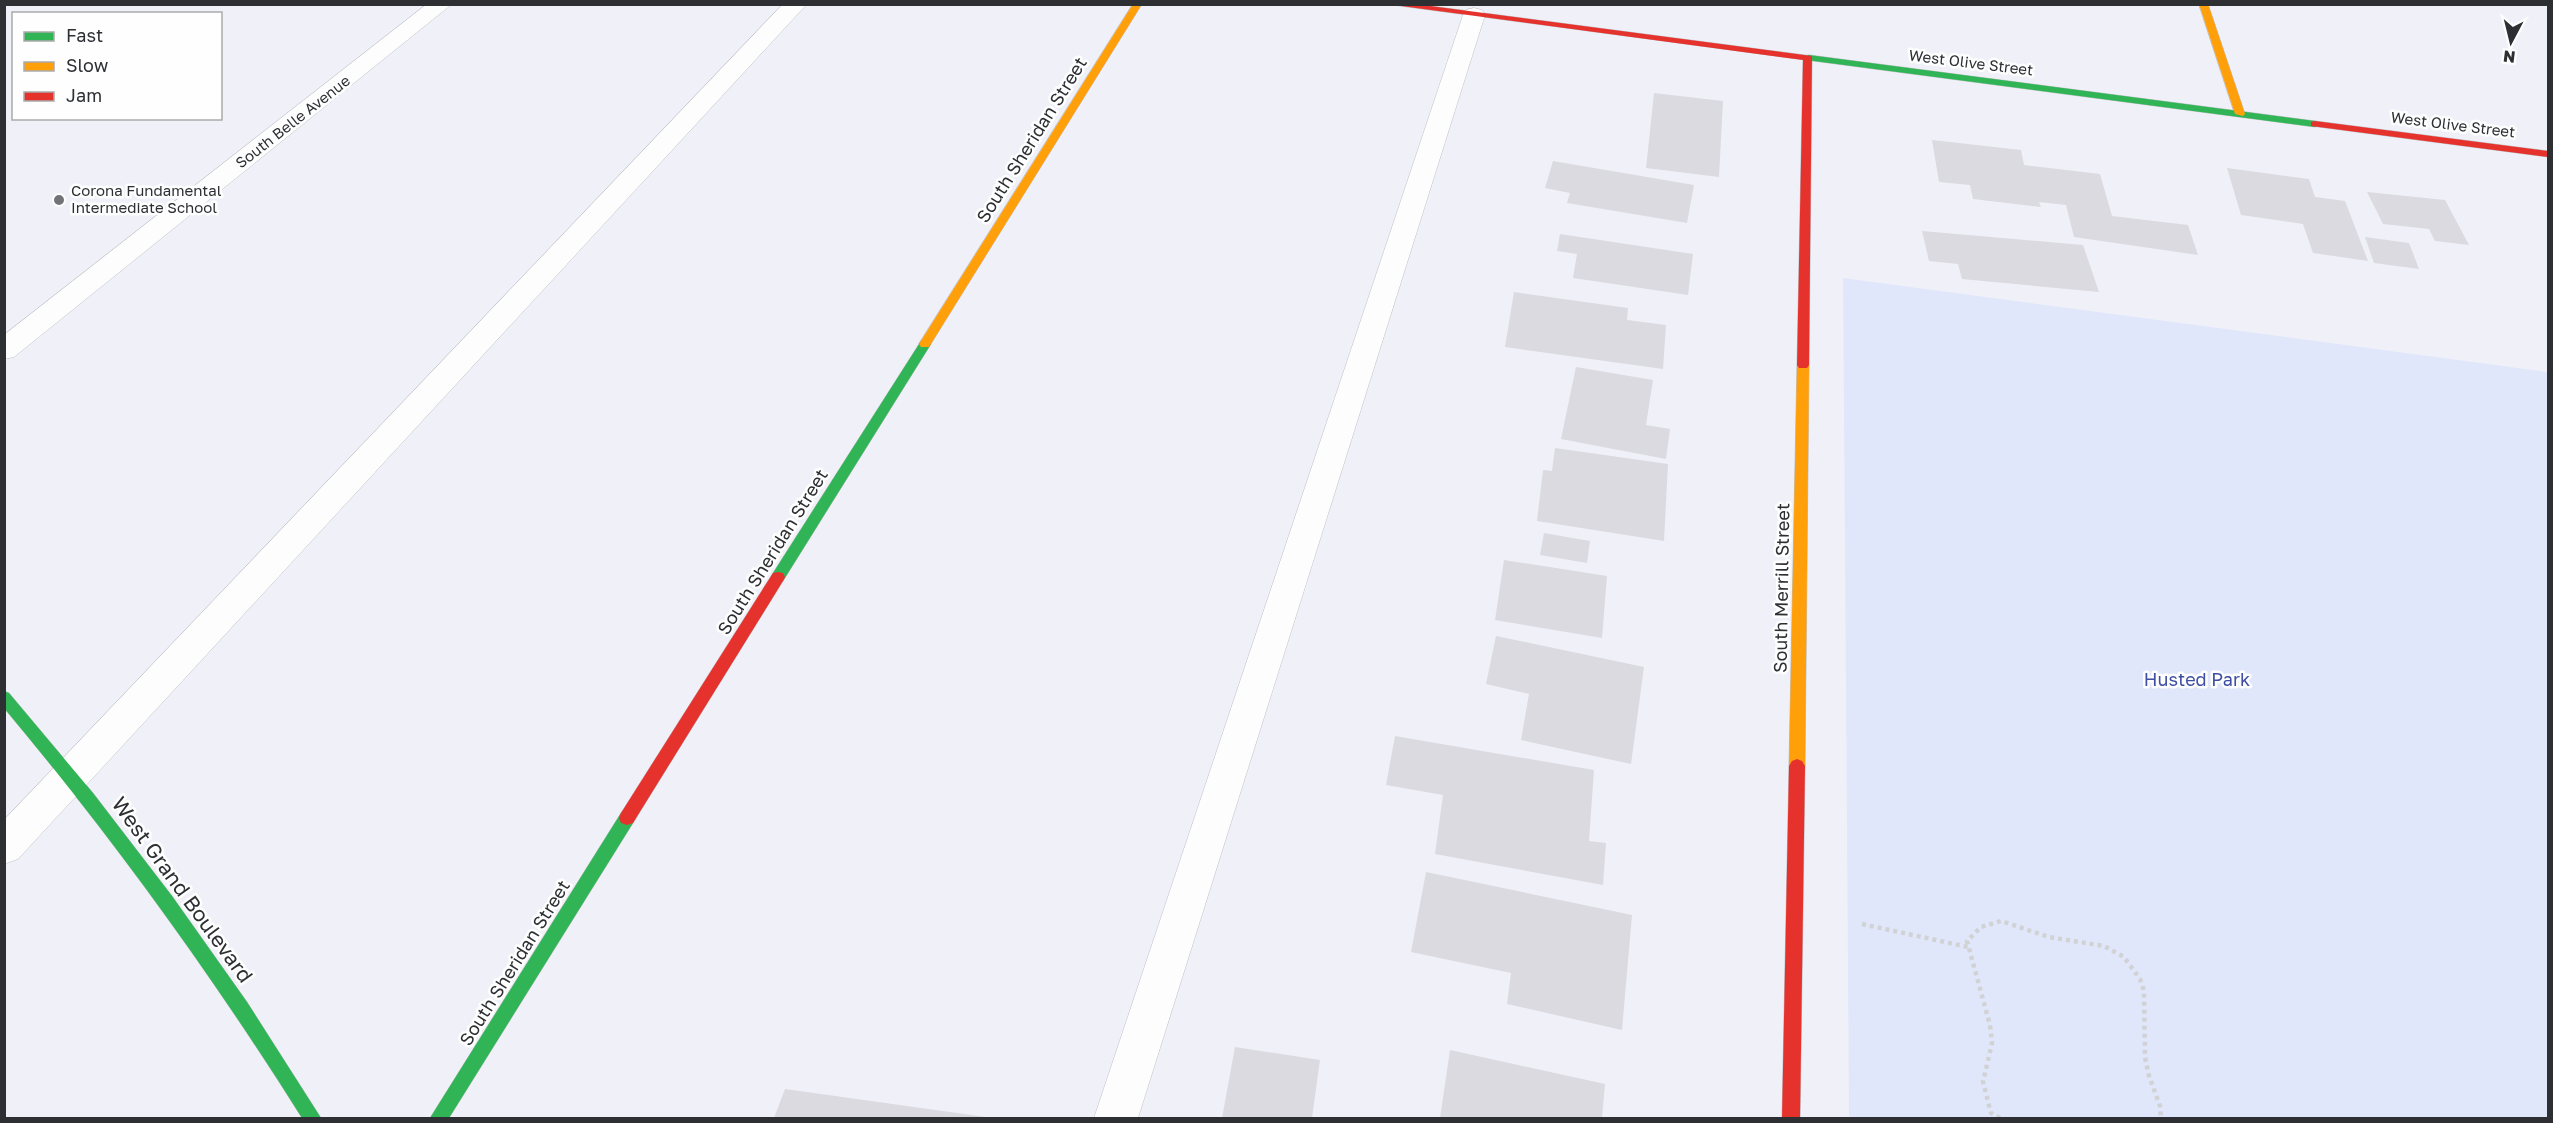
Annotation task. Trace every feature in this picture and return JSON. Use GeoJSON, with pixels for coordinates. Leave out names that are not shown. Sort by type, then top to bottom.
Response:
{"type":"FeatureCollection","features":[{"type":"Feature","properties":{"kind":"street","name":"South Belle Avenue"},"geometry":{"type":"LineString","coordinates":[[4,350],[441,4]]}},
{"type":"Feature","properties":{"kind":"street"},"geometry":{"type":"LineString","coordinates":[[4,847],[796,4]]}},
{"type":"Feature","properties":{"kind":"street","name":"South Sheridan Street"},"geometry":{"type":"LineString","coordinates":[[439,1119],[1138,4]]}},
{"type":"Feature","properties":{"kind":"street","name":"West Olive Street"},"geometry":{"type":"LineString","coordinates":[[1390,4],[2548,154]]}},
{"type":"Feature","properties":{"kind":"street"},"geometry":{"type":"LineString","coordinates":[[2203,4],[2240,114]]}},
{"type":"Feature","properties":{"kind":"street"},"geometry":{"type":"LineString","coordinates":[[1116,1119],[1474,15]]}},
{"type":"Feature","properties":{"kind":"street","name":"South Merrill Street"},"geometry":{"type":"LineString","coordinates":[[1791,1119],[1808,58]]}},
{"type":"Feature","properties":{"kind":"street","name":"West Grand Boulevard"},"geometry":{"type":"LineString","coordinates":[[4,697],[70,776],[176,912],[312,1119]]}},
{"type":"Feature","properties":{"kind":"path"},"geometry":{"type":"LineString","coordinates":[[2000,1119],[1991,1113],[1983,1082],[1992,1043],[1991,1034],[1967,941],[1975,929],[2002,921],[2053,939],[2102,944],[2118,953],[2133,967],[2143,984],[2147,1016],[2147,1069],[2161,1109],[2161,1119]]}},
{"type":"Feature","properties":{"kind":"path"},"geometry":{"type":"LineString","coordinates":[[1862,924],[1968,947]]}},
{"type":"Feature","properties":{"kind":"green space","name":"Husted Park"},"geometry":{"type":"Polygon","coordinates":[[[1843,278],[2548,372],[2548,1118],[1849,1118],[1843,278]]]}},
{"type":"Feature","properties":{"kind":"building"},"geometry":{"type":"Polygon","coordinates":[[[1654,93],[1723,101],[1719,177],[1646,168],[1654,93]]]}},
{"type":"Feature","properties":{"kind":"building"},"geometry":{"type":"Polygon","coordinates":[[[1932,140],[2021,150],[2024,165],[2100,174],[2112,216],[2188,225],[2198,255],[2074,237],[2066,205],[2039,202],[2041,207],[1973,199],[1970,185],[1939,182],[1932,140]]]}},
{"type":"Feature","properties":{"kind":"building"},"geometry":{"type":"Polygon","coordinates":[[[1553,161],[1694,185],[1687,223],[1567,203],[1570,193],[1545,188],[1553,161]]]}},
{"type":"Feature","properties":{"kind":"building"},"geometry":{"type":"Polygon","coordinates":[[[2227,168],[2309,179],[2315,197],[2345,201],[2368,261],[2313,253],[2303,224],[2241,215],[2227,168]]]}},
{"type":"Feature","properties":{"kind":"building"},"geometry":{"type":"Polygon","coordinates":[[[2367,192],[2445,200],[2469,245],[2435,241],[2429,229],[2383,224],[2367,192]]]}},
{"type":"Feature","properties":{"kind":"building"},"geometry":{"type":"Polygon","coordinates":[[[1922,231],[2083,245],[2099,292],[1962,279],[1958,264],[1929,261],[1922,231]]]}},
{"type":"Feature","properties":{"kind":"building"},"geometry":{"type":"Polygon","coordinates":[[[1560,234],[1693,254],[1688,295],[1573,278],[1577,254],[1557,251],[1560,234]]]}},
{"type":"Feature","properties":{"kind":"building"},"geometry":{"type":"Polygon","coordinates":[[[2365,237],[2409,243],[2419,269],[2374,263],[2365,237]]]}},
{"type":"Feature","properties":{"kind":"building"},"geometry":{"type":"Polygon","coordinates":[[[1514,292],[1628,308],[1627,320],[1666,325],[1663,369],[1505,347],[1514,292]]]}},
{"type":"Feature","properties":{"kind":"building"},"geometry":{"type":"Polygon","coordinates":[[[1576,367],[1653,380],[1646,425],[1670,429],[1666,459],[1561,439],[1576,367]]]}},
{"type":"Feature","properties":{"kind":"building"},"geometry":{"type":"Polygon","coordinates":[[[1555,448],[1668,464],[1664,541],[1537,521],[1543,470],[1552,471],[1555,448]]]}},
{"type":"Feature","properties":{"kind":"building"},"geometry":{"type":"Polygon","coordinates":[[[1544,533],[1590,541],[1587,563],[1540,555],[1544,533]]]}},
{"type":"Feature","properties":{"kind":"building"},"geometry":{"type":"Polygon","coordinates":[[[1504,560],[1607,576],[1602,638],[1495,620],[1504,560]]]}},
{"type":"Feature","properties":{"kind":"building"},"geometry":{"type":"Polygon","coordinates":[[[1496,636],[1644,667],[1631,764],[1521,740],[1529,694],[1486,684],[1496,636]]]}},
{"type":"Feature","properties":{"kind":"building"},"geometry":{"type":"Polygon","coordinates":[[[1395,736],[1594,770],[1589,841],[1606,843],[1603,885],[1435,854],[1443,795],[1386,785],[1395,736]]]}},
{"type":"Feature","properties":{"kind":"building"},"geometry":{"type":"Polygon","coordinates":[[[1426,872],[1632,915],[1622,1030],[1507,1004],[1511,973],[1411,952],[1426,872]]]}},
{"type":"Feature","properties":{"kind":"building"},"geometry":{"type":"Polygon","coordinates":[[[1235,1047],[1320,1060],[1312,1118],[1222,1118],[1235,1047]]]}},
{"type":"Feature","properties":{"kind":"building"},"geometry":{"type":"Polygon","coordinates":[[[1450,1050],[1605,1084],[1602,1118],[1440,1118],[1450,1050]]]}},
{"type":"Feature","properties":{"kind":"building"},"geometry":{"type":"Polygon","coordinates":[[[785,1089],[986,1117],[986,1118],[774,1118],[785,1089]]]}},
{"type":"Feature","properties":{"kind":"traffic: fast"},"geometry":{"type":"LineString","coordinates":[[1809,58],[2315,124]]}},
{"type":"Feature","properties":{"kind":"traffic: fast"},"geometry":{"type":"LineString","coordinates":[[778,577],[925,344]]}},
{"type":"Feature","properties":{"kind":"traffic: fast"},"geometry":{"type":"LineString","coordinates":[[4,697],[87,798],[166,902],[241,1008],[312,1118]]}},
{"type":"Feature","properties":{"kind":"traffic: fast"},"geometry":{"type":"LineString","coordinates":[[439,1118],[627,818]]}},
{"type":"Feature","properties":{"kind":"traffic: slow"},"geometry":{"type":"LineString","coordinates":[[925,344],[1138,4]]}},
{"type":"Feature","properties":{"kind":"traffic: slow"},"geometry":{"type":"LineString","coordinates":[[2203,4],[2240,114]]}},
{"type":"Feature","properties":{"kind":"traffic: slow"},"geometry":{"type":"LineString","coordinates":[[1797,766],[1803,365]]}},
{"type":"Feature","properties":{"kind":"traffic: jam"},"geometry":{"type":"LineString","coordinates":[[1390,4],[1809,58]]}},
{"type":"Feature","properties":{"kind":"traffic: jam"},"geometry":{"type":"LineString","coordinates":[[1803,365],[1808,58]]}},
{"type":"Feature","properties":{"kind":"traffic: jam"},"geometry":{"type":"LineString","coordinates":[[2315,124],[2548,154]]}},
{"type":"Feature","properties":{"kind":"traffic: jam"},"geometry":{"type":"LineString","coordinates":[[627,818],[778,577]]}},
{"type":"Feature","properties":{"kind":"traffic: jam"},"geometry":{"type":"LineString","coordinates":[[1791,1118],[1797,766]]}},
{"type":"Feature","properties":{"kind":"place","name":"Corona Fundamental Intermediate School"},"geometry":{"type":"Point","coordinates":[59,200]}}]}
